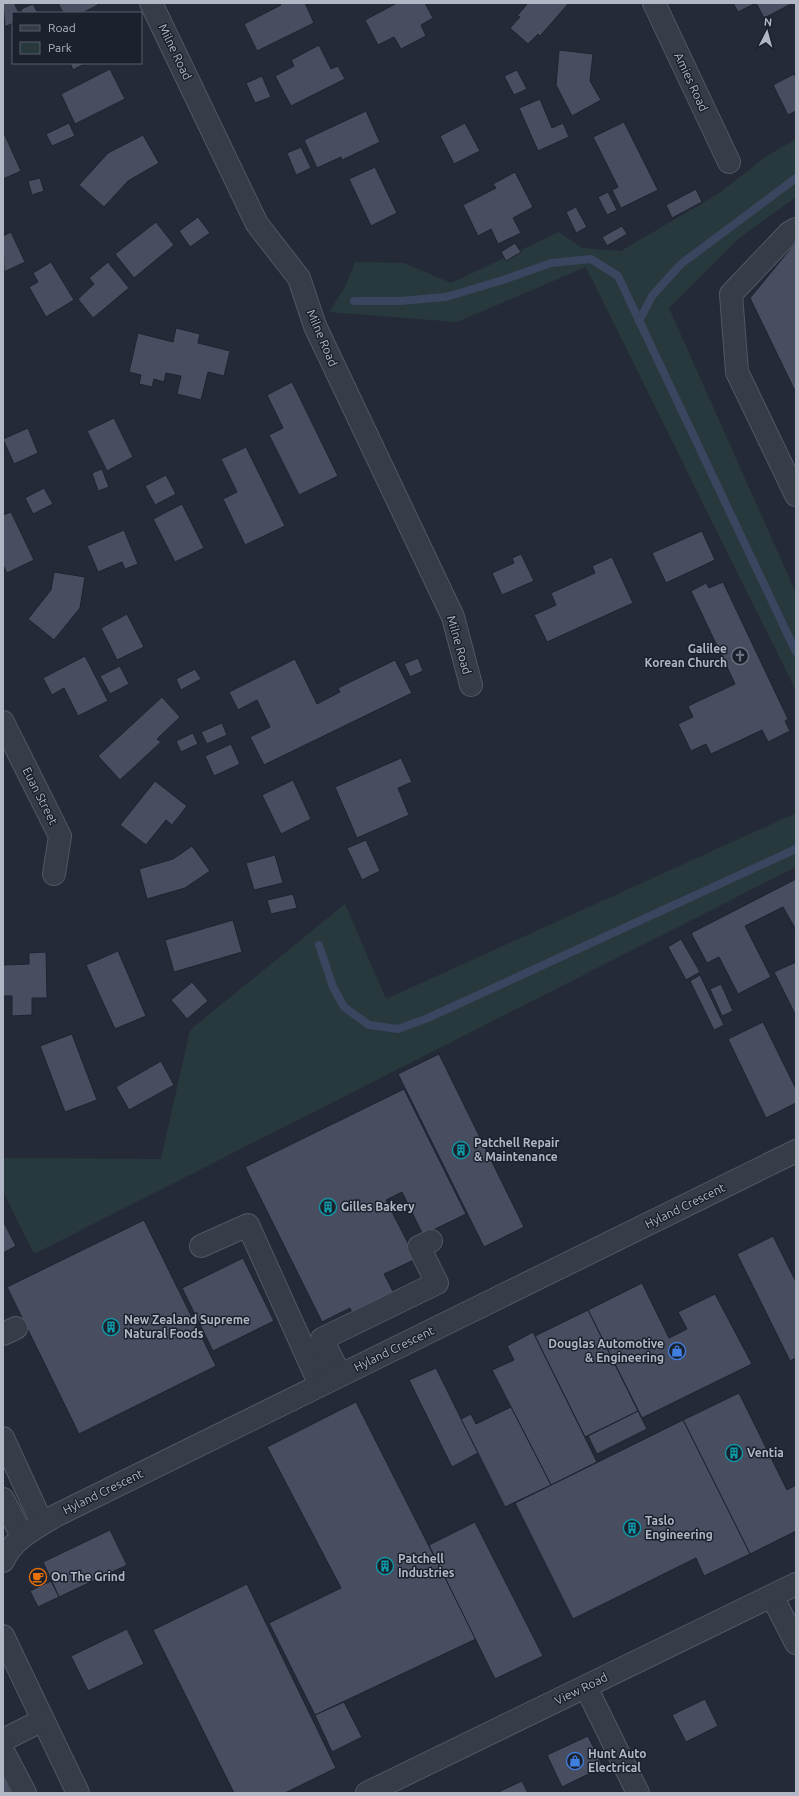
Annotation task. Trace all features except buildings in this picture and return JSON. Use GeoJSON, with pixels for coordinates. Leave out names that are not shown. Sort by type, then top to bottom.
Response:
{"type":"FeatureCollection","features":[{"type":"Feature","properties":{"kind":"street","name":"Milne Road"},"geometry":{"type":"LineString","coordinates":[[151,3],[257,224],[299,278],[315,326],[453,617],[470,685]]}},
{"type":"Feature","properties":{"kind":"street","name":"Amies Road"},"geometry":{"type":"LineString","coordinates":[[654,3],[729,162]]}},
{"type":"Feature","properties":{"kind":"street"},"geometry":{"type":"LineString","coordinates":[[796,229],[789,232],[731,294],[737,372],[796,495]]}},
{"type":"Feature","properties":{"kind":"street","name":"Euan Street"},"geometry":{"type":"LineString","coordinates":[[3,722],[60,836],[54,874]]}},
{"type":"Feature","properties":{"kind":"street","name":"Hyland Crescent"},"geometry":{"type":"LineString","coordinates":[[3,1561],[6,1555],[22,1536],[42,1523],[796,1151]]}},
{"type":"Feature","properties":{"kind":"street"},"geometry":{"type":"LineString","coordinates":[[201,1246],[248,1225],[320,1386]]}},
{"type":"Feature","properties":{"kind":"street"},"geometry":{"type":"LineString","coordinates":[[340,1376],[322,1339],[437,1283],[419,1247],[431,1241]]}},
{"type":"Feature","properties":{"kind":"street"},"geometry":{"type":"LineString","coordinates":[[3,1438],[42,1523]]}},
{"type":"Feature","properties":{"kind":"street"},"geometry":{"type":"LineString","coordinates":[[3,1499],[22,1536]]}},
{"type":"Feature","properties":{"kind":"street","name":"View Road"},"geometry":{"type":"LineString","coordinates":[[367,1793],[796,1584]]}},
{"type":"Feature","properties":{"kind":"street"},"geometry":{"type":"LineString","coordinates":[[772,1596],[796,1643]]}},
{"type":"Feature","properties":{"kind":"street"},"geometry":{"type":"LineString","coordinates":[[3,1636],[78,1793]]}},
{"type":"Feature","properties":{"kind":"street"},"geometry":{"type":"LineString","coordinates":[[586,1687],[638,1793]]}},
{"type":"Feature","properties":{"kind":"street"},"geometry":{"type":"LineString","coordinates":[[3,1740],[43,1720]]}},
{"type":"Feature","properties":{"kind":"street"},"geometry":{"type":"LineString","coordinates":[[3,1751],[25,1793]]}},
{"type":"Feature","properties":{"kind":"green space"},"geometry":{"type":"Polygon","coordinates":[[[796,139],[796,197],[738,239],[669,308],[796,593],[796,691],[586,267],[457,322],[329,312],[346,285],[355,262],[404,263],[451,283],[559,232],[582,248],[621,251],[718,194],[767,156],[796,139]]]}},
{"type":"Feature","properties":{"kind":"green space"},"geometry":{"type":"Polygon","coordinates":[[[796,813],[796,867],[34,1254],[3,1191],[3,1158],[161,1159],[190,1030],[345,904],[386,999],[796,813]]]}},
{"type":"Feature","properties":{"kind":"waterway"},"geometry":{"type":"LineString","coordinates":[[639,321],[652,296],[681,264],[796,178]]}},
{"type":"Feature","properties":{"kind":"waterway"},"geometry":{"type":"LineString","coordinates":[[354,301],[400,301],[446,297],[503,280],[551,263],[591,259],[618,276],[796,652]]}},
{"type":"Feature","properties":{"kind":"waterway"},"geometry":{"type":"LineString","coordinates":[[319,945],[333,987],[344,1007],[369,1025],[398,1029],[428,1018],[796,849]]}},
{"type":"Feature","properties":{"kind":"place","name":"Galilee Korean Church"},"geometry":{"type":"Point","coordinates":[740,656]}},
{"type":"Feature","properties":{"kind":"place","name":"Patchell Repair & Maintenance"},"geometry":{"type":"Point","coordinates":[461,1150]}},
{"type":"Feature","properties":{"kind":"place","name":"Gilles Bakery"},"geometry":{"type":"Point","coordinates":[328,1207]}},
{"type":"Feature","properties":{"kind":"place","name":"New Zealand Supreme Natural Foods"},"geometry":{"type":"Point","coordinates":[111,1327]}},
{"type":"Feature","properties":{"kind":"place","name":"Douglas Automotive & Engineering"},"geometry":{"type":"Point","coordinates":[677,1351]}},
{"type":"Feature","properties":{"kind":"place","name":"Ventia"},"geometry":{"type":"Point","coordinates":[734,1453]}},
{"type":"Feature","properties":{"kind":"place","name":"Taslo Engineering"},"geometry":{"type":"Point","coordinates":[632,1528]}},
{"type":"Feature","properties":{"kind":"place","name":"Patchell Industries"},"geometry":{"type":"Point","coordinates":[385,1566]}},
{"type":"Feature","properties":{"kind":"place","name":"On The Grind"},"geometry":{"type":"Point","coordinates":[38,1577]}},
{"type":"Feature","properties":{"kind":"place","name":"Hunt Auto Electrical"},"geometry":{"type":"Point","coordinates":[575,1761]}}]}
